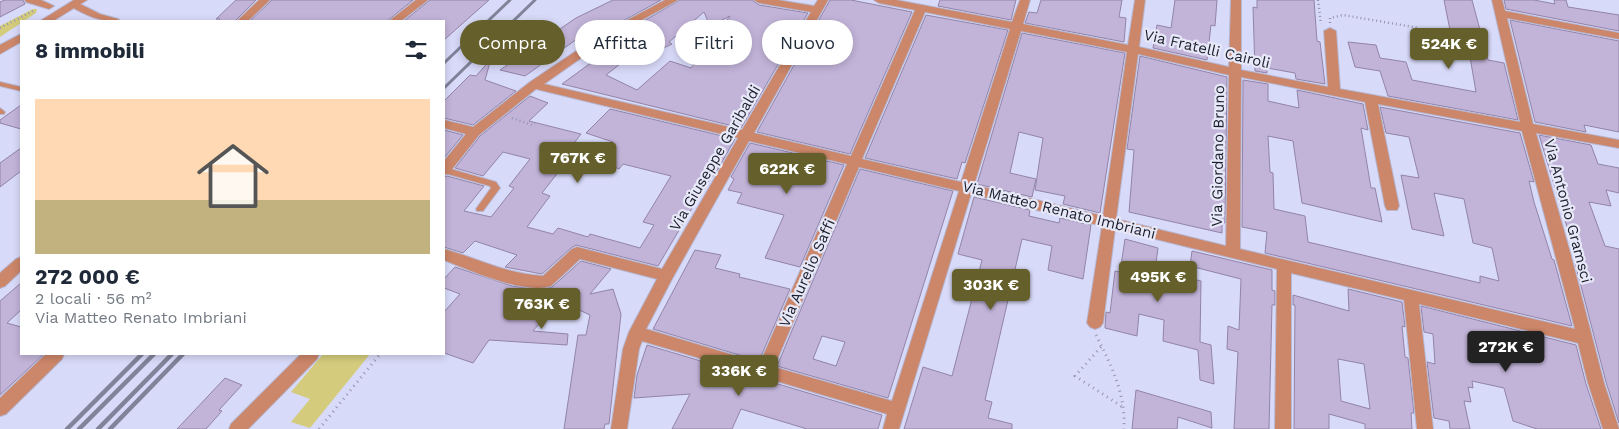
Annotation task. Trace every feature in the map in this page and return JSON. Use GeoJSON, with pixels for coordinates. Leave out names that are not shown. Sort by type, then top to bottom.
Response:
{"type":"FeatureCollection","features":[{"type":"Feature","properties":{"kind":"street"},"geometry":{"type":"LineString","coordinates":[[30,0],[53,7]]}},
{"type":"Feature","properties":{"kind":"street"},"geometry":{"type":"LineString","coordinates":[[243,20],[265,0]]}},
{"type":"Feature","properties":{"kind":"street"},"geometry":{"type":"LineString","coordinates":[[395,20],[423,0]]}},
{"type":"Feature","properties":{"kind":"street"},"geometry":{"type":"LineString","coordinates":[[445,169],[474,132],[534,85],[607,35],[673,0]]}},
{"type":"Feature","properties":{"kind":"street"},"geometry":{"type":"LineString","coordinates":[[758,0],[820,5]]}},
{"type":"Feature","properties":{"kind":"street","name":"Via Fratelli Cairoli"},"geometry":{"type":"LineString","coordinates":[[879,0],[1132,49],[1334,93],[1528,126],[1619,144]]}},
{"type":"Feature","properties":{"kind":"street"},"geometry":{"type":"LineString","coordinates":[[891,429],[1025,0]]}},
{"type":"Feature","properties":{"kind":"street"},"geometry":{"type":"LineString","coordinates":[[1095,323],[1140,0]]}},
{"type":"Feature","properties":{"kind":"street","name":"Via Giordano Bruno"},"geometry":{"type":"LineString","coordinates":[[1233,252],[1236,0]]}},
{"type":"Feature","properties":{"kind":"street","name":"Via Antonio Gramsci"},"geometry":{"type":"LineString","coordinates":[[1497,0],[1502,14],[1528,126],[1611,429]]}},
{"type":"Feature","properties":{"kind":"street"},"geometry":{"type":"LineString","coordinates":[[48,20],[75,2]]}},
{"type":"Feature","properties":{"kind":"street"},"geometry":{"type":"LineString","coordinates":[[36,20],[53,7],[75,2],[96,16],[110,20]]}},
{"type":"Feature","properties":{"kind":"street","name":"Via Giuseppe Garibaldi"},"geometry":{"type":"LineString","coordinates":[[619,429],[631,349],[636,332],[820,5]]}},
{"type":"Feature","properties":{"kind":"street","name":"Via Aurelio Saffi"},"geometry":{"type":"LineString","coordinates":[[764,372],[921,8]]}},
{"type":"Feature","properties":{"kind":"street"},"geometry":{"type":"LineString","coordinates":[[1502,14],[1619,36]]}},
{"type":"Feature","properties":{"kind":"street"},"geometry":{"type":"LineString","coordinates":[[0,43],[20,31]]}},
{"type":"Feature","properties":{"kind":"street"},"geometry":{"type":"LineString","coordinates":[[1330,35],[1334,93]]}},
{"type":"Feature","properties":{"kind":"street"},"geometry":{"type":"LineString","coordinates":[[0,50],[20,38]]}},
{"type":"Feature","properties":{"kind":"street","name":"Via Matteo Renato Imbriani"},"geometry":{"type":"LineString","coordinates":[[534,85],[1580,337],[1584,336]]}},
{"type":"Feature","properties":{"kind":"street"},"geometry":{"type":"LineString","coordinates":[[1371,100],[1392,206]]}},
{"type":"Feature","properties":{"kind":"street"},"geometry":{"type":"LineString","coordinates":[[445,124],[474,132]]}},
{"type":"Feature","properties":{"kind":"street"},"geometry":{"type":"LineString","coordinates":[[445,254],[499,276],[535,282],[546,282],[577,253],[666,276]]}},
{"type":"Feature","properties":{"kind":"street"},"geometry":{"type":"LineString","coordinates":[[0,282],[20,264]]}},
{"type":"Feature","properties":{"kind":"street"},"geometry":{"type":"LineString","coordinates":[[1283,429],[1284,266]]}},
{"type":"Feature","properties":{"kind":"street"},"geometry":{"type":"LineString","coordinates":[[1411,296],[1425,429]]}},
{"type":"Feature","properties":{"kind":"street"},"geometry":{"type":"LineString","coordinates":[[636,332],[764,372],[897,410]]}},
{"type":"Feature","properties":{"kind":"street"},"geometry":{"type":"LineString","coordinates":[[0,409],[55,355]]}},
{"type":"Feature","properties":{"kind":"street"},"geometry":{"type":"LineString","coordinates":[[237,429],[310,355]]}},
{"type":"Feature","properties":{"kind":"lane"},"geometry":{"type":"LineString","coordinates":[[0,84],[20,89]]}},
{"type":"Feature","properties":{"kind":"lane"},"geometry":{"type":"LineString","coordinates":[[445,170],[493,184],[496,188],[480,209]]}},
{"type":"Feature","properties":{"kind":"path"},"geometry":{"type":"LineString","coordinates":[[1318,0],[1322,30],[1330,35]]}},
{"type":"Feature","properties":{"kind":"path"},"geometry":{"type":"LineString","coordinates":[[0,28],[37,9],[53,7]]}},
{"type":"Feature","properties":{"kind":"path"},"geometry":{"type":"LineString","coordinates":[[1330,35],[1330,20],[1337,16],[1419,28]]}},
{"type":"Feature","properties":{"kind":"path"},"geometry":{"type":"LineString","coordinates":[[1095,323],[1094,333],[1118,378],[1124,408],[1124,429]]}},
{"type":"Feature","properties":{"kind":"path"},"geometry":{"type":"LineString","coordinates":[[1102,347],[1075,376],[1124,408]]}},
{"type":"Feature","properties":{"kind":"path"},"geometry":{"type":"LineString","coordinates":[[318,429],[379,355]]}},
{"type":"Feature","properties":{"kind":"shaded area"},"geometry":{"type":"Polygon","coordinates":[[[33,9],[37,9],[36,13],[26,20],[20,20],[20,24],[0,37],[0,26],[33,9]]]}},
{"type":"Feature","properties":{"kind":"shaded area"},"geometry":{"type":"Polygon","coordinates":[[[322,355],[369,355],[310,428],[291,422],[310,399],[291,392],[322,355]]]}},
{"type":"Feature","properties":{"kind":"building"},"geometry":{"type":"Polygon","coordinates":[[[5,0],[23,0],[25,4],[0,17],[0,2],[5,0]]]}},
{"type":"Feature","properties":{"kind":"building"},"geometry":{"type":"Polygon","coordinates":[[[236,0],[256,0],[236,20],[216,19],[236,0]]]}},
{"type":"Feature","properties":{"kind":"building"},"geometry":{"type":"Polygon","coordinates":[[[272,0],[413,0],[388,20],[251,20],[272,0]]]}},
{"type":"Feature","properties":{"kind":"building"},"geometry":{"type":"Polygon","coordinates":[[[430,0],[489,0],[466,20],[460,20],[460,26],[445,39],[445,20],[405,20],[430,0]]]}},
{"type":"Feature","properties":{"kind":"building"},"geometry":{"type":"Polygon","coordinates":[[[613,0],[661,0],[625,20],[575,20],[575,40],[565,48],[565,26],[576,18],[613,0]]]}},
{"type":"Feature","properties":{"kind":"building"},"geometry":{"type":"Polygon","coordinates":[[[680,0],[752,0],[759,5],[808,13],[804,20],[762,20],[762,65],[778,65],[741,128],[562,84],[588,65],[619,65],[606,75],[637,90],[670,61],[675,63],[675,65],[691,68],[693,65],[752,65],[752,20],[727,20],[730,16],[722,20],[707,20],[704,12],[695,20],[675,20],[675,37],[669,42],[672,44],[665,47],[665,20],[646,20],[680,0]]]}},
{"type":"Feature","properties":{"kind":"building"},"geometry":{"type":"Polygon","coordinates":[[[830,0],[851,0],[912,12],[850,154],[757,132],[794,65],[853,65],[853,20],[819,20],[830,0]]]}},
{"type":"Feature","properties":{"kind":"building"},"geometry":{"type":"Polygon","coordinates":[[[940,0],[1016,0],[1011,20],[938,6],[940,0]]]}},
{"type":"Feature","properties":{"kind":"building"},"geometry":{"type":"Polygon","coordinates":[[[1041,0],[1122,0],[1119,17],[1126,18],[1124,42],[1025,23],[1029,12],[1037,13],[1041,0]]]}},
{"type":"Feature","properties":{"kind":"building"},"geometry":{"type":"Polygon","coordinates":[[[1175,0],[1217,0],[1215,26],[1211,25],[1207,60],[1153,48],[1157,25],[1171,28],[1175,0]]]}},
{"type":"Feature","properties":{"kind":"building"},"geometry":{"type":"Polygon","coordinates":[[[1257,0],[1314,0],[1317,41],[1320,42],[1325,84],[1296,79],[1295,73],[1267,68],[1267,73],[1255,71],[1253,7],[1257,8],[1257,0]]]}},
{"type":"Feature","properties":{"kind":"building"},"geometry":{"type":"Polygon","coordinates":[[[1444,0],[1472,0],[1488,60],[1504,63],[1518,120],[1388,96],[1380,71],[1355,67],[1348,42],[1376,45],[1380,58],[1406,62],[1412,80],[1476,92],[1470,57],[1455,55],[1444,0]]]}},
{"type":"Feature","properties":{"kind":"building"},"geometry":{"type":"Polygon","coordinates":[[[1504,0],[1534,0],[1555,4],[1554,0],[1566,0],[1568,7],[1619,15],[1619,31],[1506,9],[1504,0]]]}},
{"type":"Feature","properties":{"kind":"building"},"geometry":{"type":"Polygon","coordinates":[[[926,15],[1008,30],[965,163],[962,162],[957,179],[865,158],[926,15]]]}},
{"type":"Feature","properties":{"kind":"building"},"geometry":{"type":"Polygon","coordinates":[[[1510,20],[1619,41],[1619,132],[1584,125],[1586,132],[1535,122],[1510,20]]]}},
{"type":"Feature","properties":{"kind":"building"},"geometry":{"type":"Polygon","coordinates":[[[1022,33],[1125,53],[1100,213],[1063,204],[1065,196],[1035,190],[1043,138],[1019,132],[1010,173],[1036,179],[1032,197],[977,184],[1022,33]]]}},
{"type":"Feature","properties":{"kind":"building"},"geometry":{"type":"Polygon","coordinates":[[[1140,56],[1227,77],[1225,223],[1222,222],[1222,233],[1129,212],[1134,150],[1127,149],[1140,56]]]}},
{"type":"Feature","properties":{"kind":"building"},"geometry":{"type":"Polygon","coordinates":[[[486,65],[489,65],[485,80],[516,91],[473,125],[445,118],[445,100],[470,75],[476,76],[486,65]]]}},
{"type":"Feature","properties":{"kind":"building"},"geometry":{"type":"Polygon","coordinates":[[[507,65],[540,65],[525,76],[500,70],[507,65]]]}},
{"type":"Feature","properties":{"kind":"building"},"geometry":{"type":"Polygon","coordinates":[[[1243,80],[1268,84],[1268,101],[1299,108],[1297,90],[1363,104],[1368,130],[1361,128],[1371,188],[1375,188],[1382,222],[1302,203],[1293,141],[1268,136],[1270,172],[1273,173],[1274,209],[1305,216],[1308,242],[1480,283],[1480,276],[1499,281],[1492,248],[1473,243],[1464,199],[1434,193],[1444,236],[1412,229],[1401,175],[1419,178],[1409,137],[1386,133],[1380,107],[1520,133],[1534,182],[1529,181],[1534,202],[1552,259],[1554,260],[1572,326],[1265,253],[1267,232],[1242,227],[1243,80]]]}},
{"type":"Feature","properties":{"kind":"building"},"geometry":{"type":"Polygon","coordinates":[[[530,96],[548,103],[529,121],[581,134],[558,164],[563,166],[542,193],[550,196],[527,227],[553,234],[558,228],[588,237],[590,234],[640,248],[654,225],[643,222],[671,176],[623,164],[619,169],[596,158],[613,142],[586,133],[610,109],[735,139],[658,266],[576,245],[542,274],[505,267],[517,255],[475,241],[463,253],[445,247],[445,177],[484,186],[464,211],[491,217],[514,188],[509,186],[530,159],[503,152],[483,176],[455,168],[480,136],[530,96]]]}},
{"type":"Feature","properties":{"kind":"building"},"geometry":{"type":"Polygon","coordinates":[[[20,106],[20,129],[0,123],[0,120],[20,106]]]}},
{"type":"Feature","properties":{"kind":"building"},"geometry":{"type":"Polygon","coordinates":[[[445,130],[463,135],[445,157],[445,130]]]}},
{"type":"Feature","properties":{"kind":"building"},"geometry":{"type":"Polygon","coordinates":[[[1539,135],[1591,145],[1598,164],[1619,168],[1619,193],[1606,190],[1611,206],[1589,202],[1605,246],[1619,249],[1619,423],[1606,382],[1575,263],[1578,263],[1539,135]]]}},
{"type":"Feature","properties":{"kind":"building"},"geometry":{"type":"Polygon","coordinates":[[[750,143],[844,165],[800,267],[765,258],[784,215],[737,203],[742,193],[728,190],[734,179],[731,177],[750,143]]]}},
{"type":"Feature","properties":{"kind":"building"},"geometry":{"type":"Polygon","coordinates":[[[20,149],[20,172],[0,187],[0,163],[20,149]]]}},
{"type":"Feature","properties":{"kind":"building"},"geometry":{"type":"Polygon","coordinates":[[[860,169],[953,191],[888,398],[777,366],[860,169]],[[822,336],[813,359],[836,366],[845,342],[822,336]]]}},
{"type":"Feature","properties":{"kind":"building"},"geometry":{"type":"Polygon","coordinates":[[[974,197],[1030,210],[1029,216],[1059,223],[1060,218],[1091,225],[1083,279],[1048,270],[1052,246],[1022,239],[985,400],[992,402],[988,418],[1012,424],[1012,429],[904,429],[923,367],[952,376],[982,260],[958,254],[974,197]]]}},
{"type":"Feature","properties":{"kind":"building"},"geometry":{"type":"Polygon","coordinates":[[[1125,239],[1158,248],[1155,270],[1201,281],[1200,342],[1211,345],[1214,384],[1200,380],[1198,350],[1163,341],[1164,320],[1139,314],[1137,336],[1105,328],[1106,312],[1110,313],[1115,271],[1120,272],[1125,239]]]}},
{"type":"Feature","properties":{"kind":"building"},"geometry":{"type":"Polygon","coordinates":[[[695,250],[721,255],[715,268],[740,274],[739,277],[790,289],[759,361],[653,329],[695,250]]]}},
{"type":"Feature","properties":{"kind":"building"},"geometry":{"type":"Polygon","coordinates":[[[1192,251],[1272,270],[1272,290],[1275,291],[1275,305],[1272,305],[1269,429],[1234,429],[1238,352],[1227,349],[1228,326],[1239,330],[1241,279],[1190,266],[1192,251]]]}},
{"type":"Feature","properties":{"kind":"building"},"geometry":{"type":"Polygon","coordinates":[[[581,261],[611,269],[590,294],[613,289],[621,314],[609,424],[605,424],[604,429],[564,429],[578,335],[586,335],[590,315],[577,309],[554,306],[533,331],[568,334],[567,345],[489,340],[473,363],[445,353],[445,311],[460,294],[445,288],[445,278],[455,267],[512,286],[540,290],[552,287],[581,261]]]}},
{"type":"Feature","properties":{"kind":"building"},"geometry":{"type":"Polygon","coordinates":[[[20,284],[20,311],[7,323],[20,327],[20,355],[43,355],[0,395],[0,301],[20,284]]]}},
{"type":"Feature","properties":{"kind":"building"},"geometry":{"type":"Polygon","coordinates":[[[1348,289],[1402,302],[1405,327],[1402,326],[1405,357],[1408,358],[1414,413],[1411,413],[1412,429],[1365,429],[1365,424],[1329,414],[1329,429],[1294,429],[1295,305],[1293,305],[1293,295],[1349,311],[1348,289]],[[1338,359],[1341,401],[1370,409],[1364,364],[1338,359]]]}},
{"type":"Feature","properties":{"kind":"building"},"geometry":{"type":"Polygon","coordinates":[[[1421,306],[1576,345],[1586,384],[1601,429],[1537,429],[1513,421],[1504,388],[1472,381],[1473,388],[1468,387],[1471,402],[1464,401],[1470,429],[1450,429],[1449,421],[1434,418],[1427,362],[1435,364],[1433,334],[1424,332],[1421,306]]]}},
{"type":"Feature","properties":{"kind":"building"},"geometry":{"type":"Polygon","coordinates":[[[647,345],[882,415],[878,429],[807,429],[741,409],[732,429],[672,429],[690,394],[634,398],[637,375],[647,345]]]}},
{"type":"Feature","properties":{"kind":"building"},"geometry":{"type":"Polygon","coordinates":[[[225,378],[242,385],[219,410],[222,411],[206,429],[177,429],[225,378]]]}},
{"type":"Feature","properties":{"kind":"building"},"geometry":{"type":"Polygon","coordinates":[[[1136,390],[1211,412],[1212,428],[1178,417],[1177,429],[1132,429],[1136,390]]]}},
{"type":"Feature","properties":{"kind":"railway"},"geometry":{"type":"LineString","coordinates":[[445,62],[510,0]]}},
{"type":"Feature","properties":{"kind":"railway"},"geometry":{"type":"LineString","coordinates":[[445,87],[535,0]]}},
{"type":"Feature","properties":{"kind":"railway"},"geometry":{"type":"LineString","coordinates":[[67,429],[141,355]]}},
{"type":"Feature","properties":{"kind":"railway"},"geometry":{"type":"LineString","coordinates":[[79,429],[153,355]]}},
{"type":"Feature","properties":{"kind":"railway"},"geometry":{"type":"LineString","coordinates":[[98,429],[171,355]]}},
{"type":"Feature","properties":{"kind":"railway"},"geometry":{"type":"LineString","coordinates":[[110,429],[182,355]]}}]}
